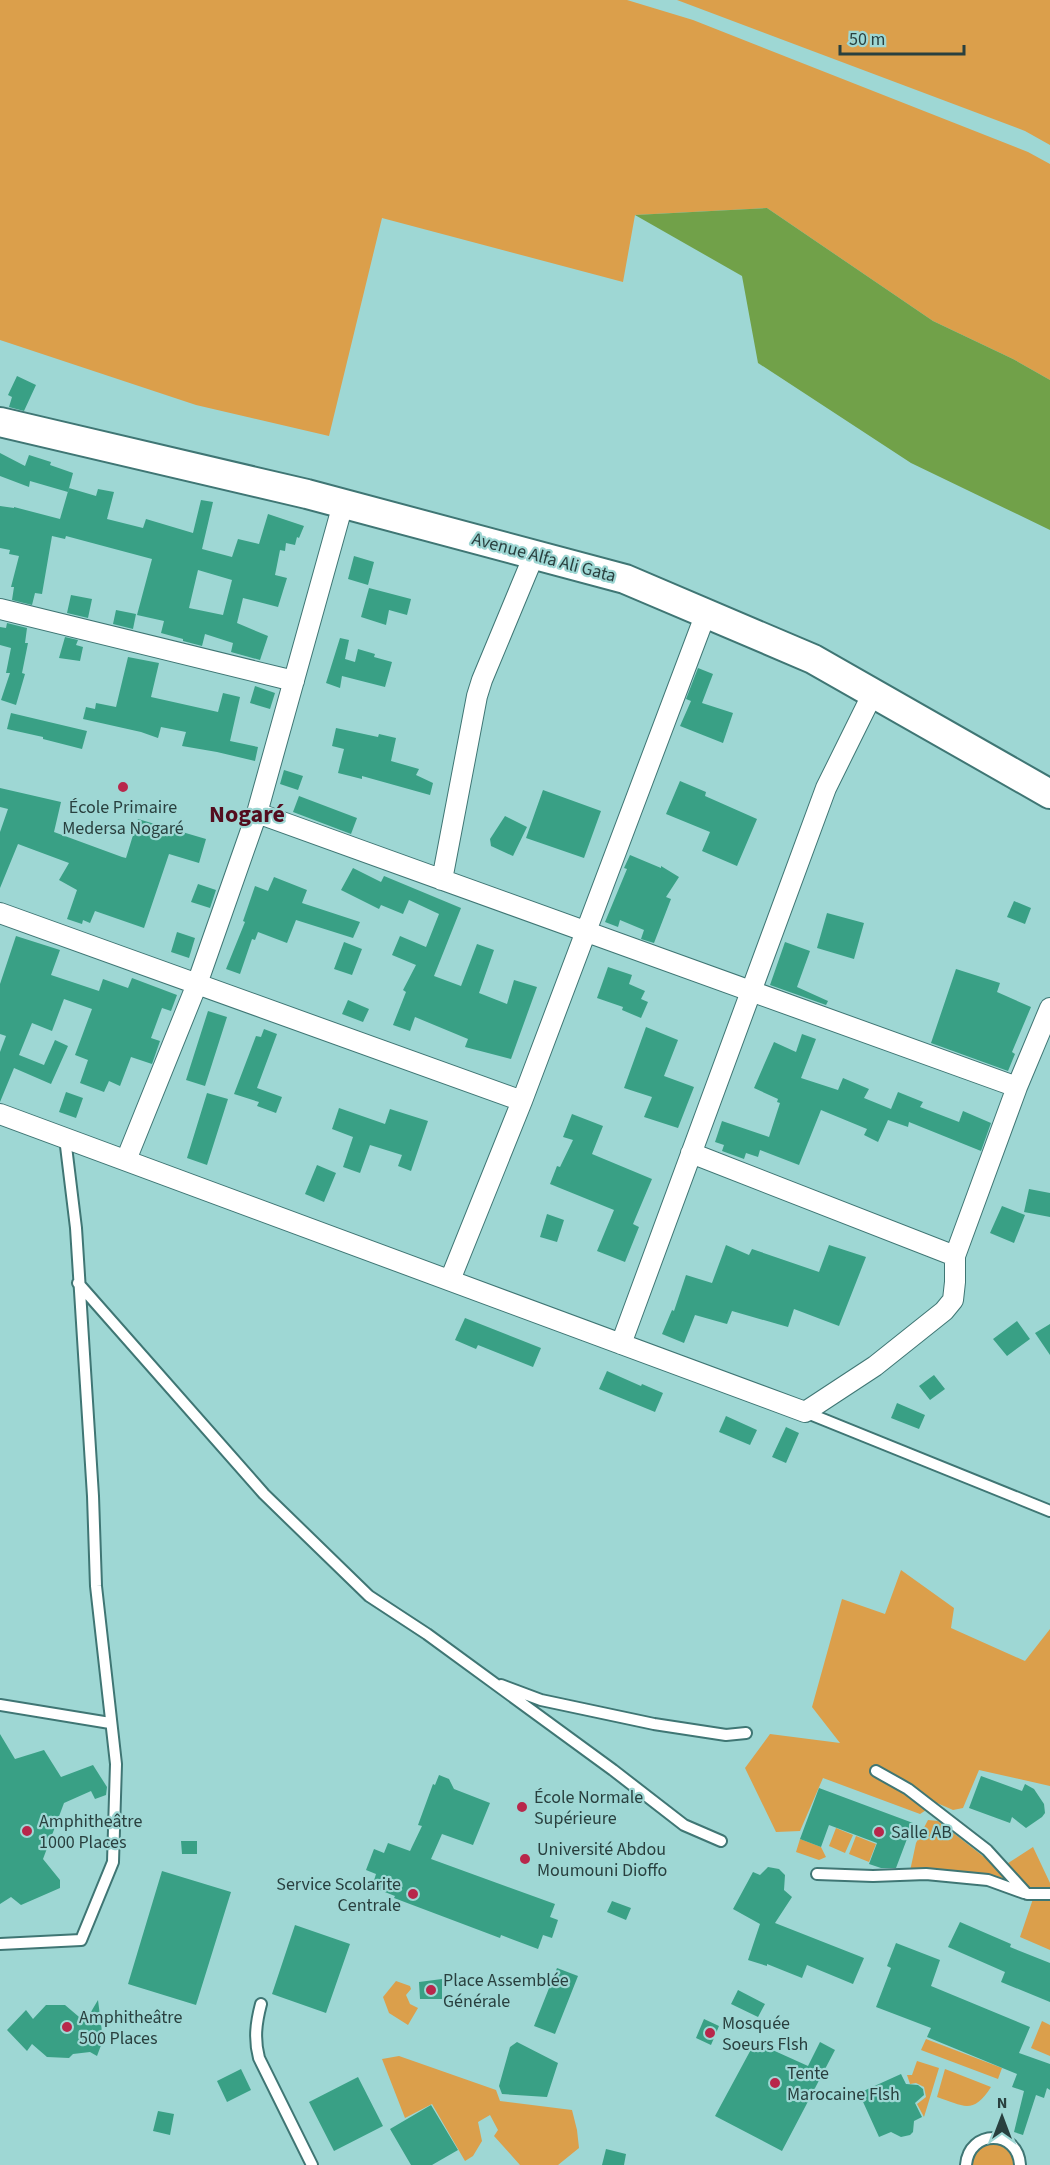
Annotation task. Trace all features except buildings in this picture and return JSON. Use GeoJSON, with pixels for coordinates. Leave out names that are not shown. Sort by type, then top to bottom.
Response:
{"type":"FeatureCollection","features":[{"type":"Feature","properties":{"kind":"street","name":"Avenue Alfa Ali Gata"},"geometry":{"type":"LineString","coordinates":[[0,422],[343,504],[626,579],[813,659],[1050,794]]}},
{"type":"Feature","properties":{"kind":"street"},"geometry":{"type":"LineString","coordinates":[[126,1160],[197,984],[256,813],[343,504]]}},
{"type":"Feature","properties":{"kind":"street"},"geometry":{"type":"LineString","coordinates":[[442,880],[480,688],[534,555]]}},
{"type":"Feature","properties":{"kind":"street"},"geometry":{"type":"LineString","coordinates":[[0,609],[294,681]]}},
{"type":"Feature","properties":{"kind":"street"},"geometry":{"type":"LineString","coordinates":[[450,1280],[522,1101],[706,613]]}},
{"type":"Feature","properties":{"kind":"street"},"geometry":{"type":"LineString","coordinates":[[621,1344],[826,788],[873,693]]}},
{"type":"Feature","properties":{"kind":"street"},"geometry":{"type":"LineString","coordinates":[[256,813],[1017,1087]]}},
{"type":"Feature","properties":{"kind":"street"},"geometry":{"type":"LineString","coordinates":[[0,913],[522,1101]]}},
{"type":"Feature","properties":{"kind":"street"},"geometry":{"type":"LineString","coordinates":[[0,1114],[804,1412],[875,1366],[944,1311],[952,1300],[955,1256],[1017,1087],[1050,1008]]}},
{"type":"Feature","properties":{"kind":"street"},"geometry":{"type":"LineString","coordinates":[[691,1153],[955,1256]]}},
{"type":"Feature","properties":{"kind":"lane"},"geometry":{"type":"LineString","coordinates":[[0,1944],[81,1940],[113,1862],[116,1764],[96,1586],[93,1496],[76,1228],[65,1138]]}},
{"type":"Feature","properties":{"kind":"lane"},"geometry":{"type":"LineString","coordinates":[[78,1283],[264,1494],[369,1596],[427,1634],[684,1825],[720,1841]]}},
{"type":"Feature","properties":{"kind":"lane"},"geometry":{"type":"LineString","coordinates":[[804,1412],[1050,1511]]}},
{"type":"Feature","properties":{"kind":"lane"},"geometry":{"type":"LineString","coordinates":[[490,1681],[541,1700],[654,1724],[726,1735],[746,1733]]}},
{"type":"Feature","properties":{"kind":"lane"},"geometry":{"type":"LineString","coordinates":[[0,1705],[110,1723]]}},
{"type":"Feature","properties":{"kind":"lane"},"geometry":{"type":"LineString","coordinates":[[876,1771],[908,1789],[987,1850],[1027,1894]]}},
{"type":"Feature","properties":{"kind":"lane"},"geometry":{"type":"LineString","coordinates":[[818,1874],[873,1876],[926,1874],[988,1880],[1027,1894],[1050,1894]]}},
{"type":"Feature","properties":{"kind":"lane"},"geometry":{"type":"LineString","coordinates":[[261,2004],[256,2020],[255,2043],[259,2058],[312,2165]]}},
{"type":"Feature","properties":{"kind":"lane"},"geometry":{"type":"LineString","coordinates":[[966,2165],[966,2158],[971,2148],[980,2141],[990,2138],[1001,2139],[1010,2144],[1017,2152],[1020,2165]]}},
{"type":"Feature","properties":{"kind":"shaded area"},"geometry":{"type":"Polygon","coordinates":[[[0,0],[627,0],[693,20],[1028,152],[1050,164],[1050,380],[1013,359],[933,321],[767,208],[635,215],[623,282],[382,218],[329,436],[196,405],[0,340],[0,0]]]}},
{"type":"Feature","properties":{"kind":"shaded area"},"geometry":{"type":"Polygon","coordinates":[[[677,0],[1050,0],[1050,145],[1025,131],[677,0]]]}},
{"type":"Feature","properties":{"kind":"shaded area"},"geometry":{"type":"Polygon","coordinates":[[[767,208],[933,321],[1013,359],[1050,380],[1050,530],[911,463],[758,363],[742,276],[635,215],[767,208]]]}},
{"type":"Feature","properties":{"kind":"shaded area"},"geometry":{"type":"Polygon","coordinates":[[[901,1570],[954,1608],[951,1628],[1025,1661],[1050,1629],[1050,1786],[979,1770],[963,1808],[953,1810],[937,1803],[920,1814],[823,1778],[800,1831],[776,1832],[745,1768],[770,1734],[840,1743],[812,1707],[842,1599],[885,1614],[901,1570]]]}},
{"type":"Feature","properties":{"kind":"shaded area"},"geometry":{"type":"Polygon","coordinates":[[[928,1820],[938,1821],[988,1860],[996,1870],[1018,1888],[910,1871],[916,1843],[928,1820]]]}},
{"type":"Feature","properties":{"kind":"shaded area"},"geometry":{"type":"Polygon","coordinates":[[[836,1828],[853,1835],[845,1853],[829,1846],[836,1828]]]}},
{"type":"Feature","properties":{"kind":"shaded area"},"geometry":{"type":"Polygon","coordinates":[[[856,1836],[876,1844],[869,1862],[849,1854],[856,1836]]]}},
{"type":"Feature","properties":{"kind":"shaded area"},"geometry":{"type":"Polygon","coordinates":[[[800,1839],[821,1847],[826,1857],[819,1860],[796,1852],[800,1839]]]}},
{"type":"Feature","properties":{"kind":"shaded area"},"geometry":{"type":"Polygon","coordinates":[[[1033,1847],[1050,1883],[1050,1890],[1028,1891],[1005,1865],[1033,1847]]]}},
{"type":"Feature","properties":{"kind":"shaded area"},"geometry":{"type":"Polygon","coordinates":[[[1034,1896],[1050,1896],[1050,1950],[1020,1937],[1034,1896]]]}},
{"type":"Feature","properties":{"kind":"shaded area"},"geometry":{"type":"Polygon","coordinates":[[[396,1981],[410,1986],[411,1989],[406,1995],[410,2004],[418,2008],[408,2025],[389,2013],[383,1997],[396,1981]]]}},
{"type":"Feature","properties":{"kind":"shaded area"},"geometry":{"type":"Polygon","coordinates":[[[1042,2021],[1050,2025],[1050,2056],[1031,2048],[1042,2021]]]}},
{"type":"Feature","properties":{"kind":"shaded area"},"geometry":{"type":"Polygon","coordinates":[[[926,2039],[1002,2068],[998,2079],[921,2050],[926,2039]]]}},
{"type":"Feature","properties":{"kind":"shaded area"},"geometry":{"type":"Polygon","coordinates":[[[399,2056],[496,2090],[500,2101],[572,2110],[579,2148],[558,2165],[520,2165],[494,2136],[498,2130],[490,2115],[478,2122],[482,2141],[473,2156],[465,2161],[432,2104],[405,2118],[382,2059],[399,2056]]]}},
{"type":"Feature","properties":{"kind":"shaded area"},"geometry":{"type":"Polygon","coordinates":[[[917,2061],[939,2068],[924,2117],[917,2104],[926,2097],[924,2087],[916,2083],[910,2084],[907,2075],[912,2075],[917,2061]]]}},
{"type":"Feature","properties":{"kind":"shaded area"},"geometry":{"type":"Polygon","coordinates":[[[945,2069],[991,2087],[979,2102],[973,2105],[961,2105],[937,2097],[945,2069]]]}},
{"type":"Feature","properties":{"kind":"shaded area"},"geometry":{"type":"Polygon","coordinates":[[[999,2143],[1011,2150],[1017,2165],[970,2165],[974,2154],[980,2147],[999,2143]]]}},
{"type":"Feature","properties":{"kind":"place","name":"École Primaire Medersa Nogaré"},"geometry":{"type":"Point","coordinates":[123,787]}},
{"type":"Feature","properties":{"kind":"place","name":"École Normale Supérieure"},"geometry":{"type":"Point","coordinates":[522,1807]}},
{"type":"Feature","properties":{"kind":"place","name":"Amphitheâtre 1000 Places"},"geometry":{"type":"Point","coordinates":[27,1831]}},
{"type":"Feature","properties":{"kind":"place","name":"Salle AB"},"geometry":{"type":"Point","coordinates":[879,1832]}},
{"type":"Feature","properties":{"kind":"place","name":"Université Abdou Moumouni Dioffo"},"geometry":{"type":"Point","coordinates":[525,1859]}},
{"type":"Feature","properties":{"kind":"place","name":"Service Scolarite Centrale"},"geometry":{"type":"Point","coordinates":[413,1894]}},
{"type":"Feature","properties":{"kind":"place","name":"Place Assemblée Générale"},"geometry":{"type":"Point","coordinates":[431,1990]}},
{"type":"Feature","properties":{"kind":"place","name":"Amphitheâtre 500 Places"},"geometry":{"type":"Point","coordinates":[67,2027]}},
{"type":"Feature","properties":{"kind":"place","name":"Mosquée Soeurs Flsh"},"geometry":{"type":"Point","coordinates":[710,2033]}},
{"type":"Feature","properties":{"kind":"place","name":"Tente Marocaine Flsh"},"geometry":{"type":"Point","coordinates":[775,2083]}},
{"type":"Feature","properties":{"kind":"district","name":"Nogaré"},"geometry":{"type":"Point","coordinates":[247,814]}}]}
